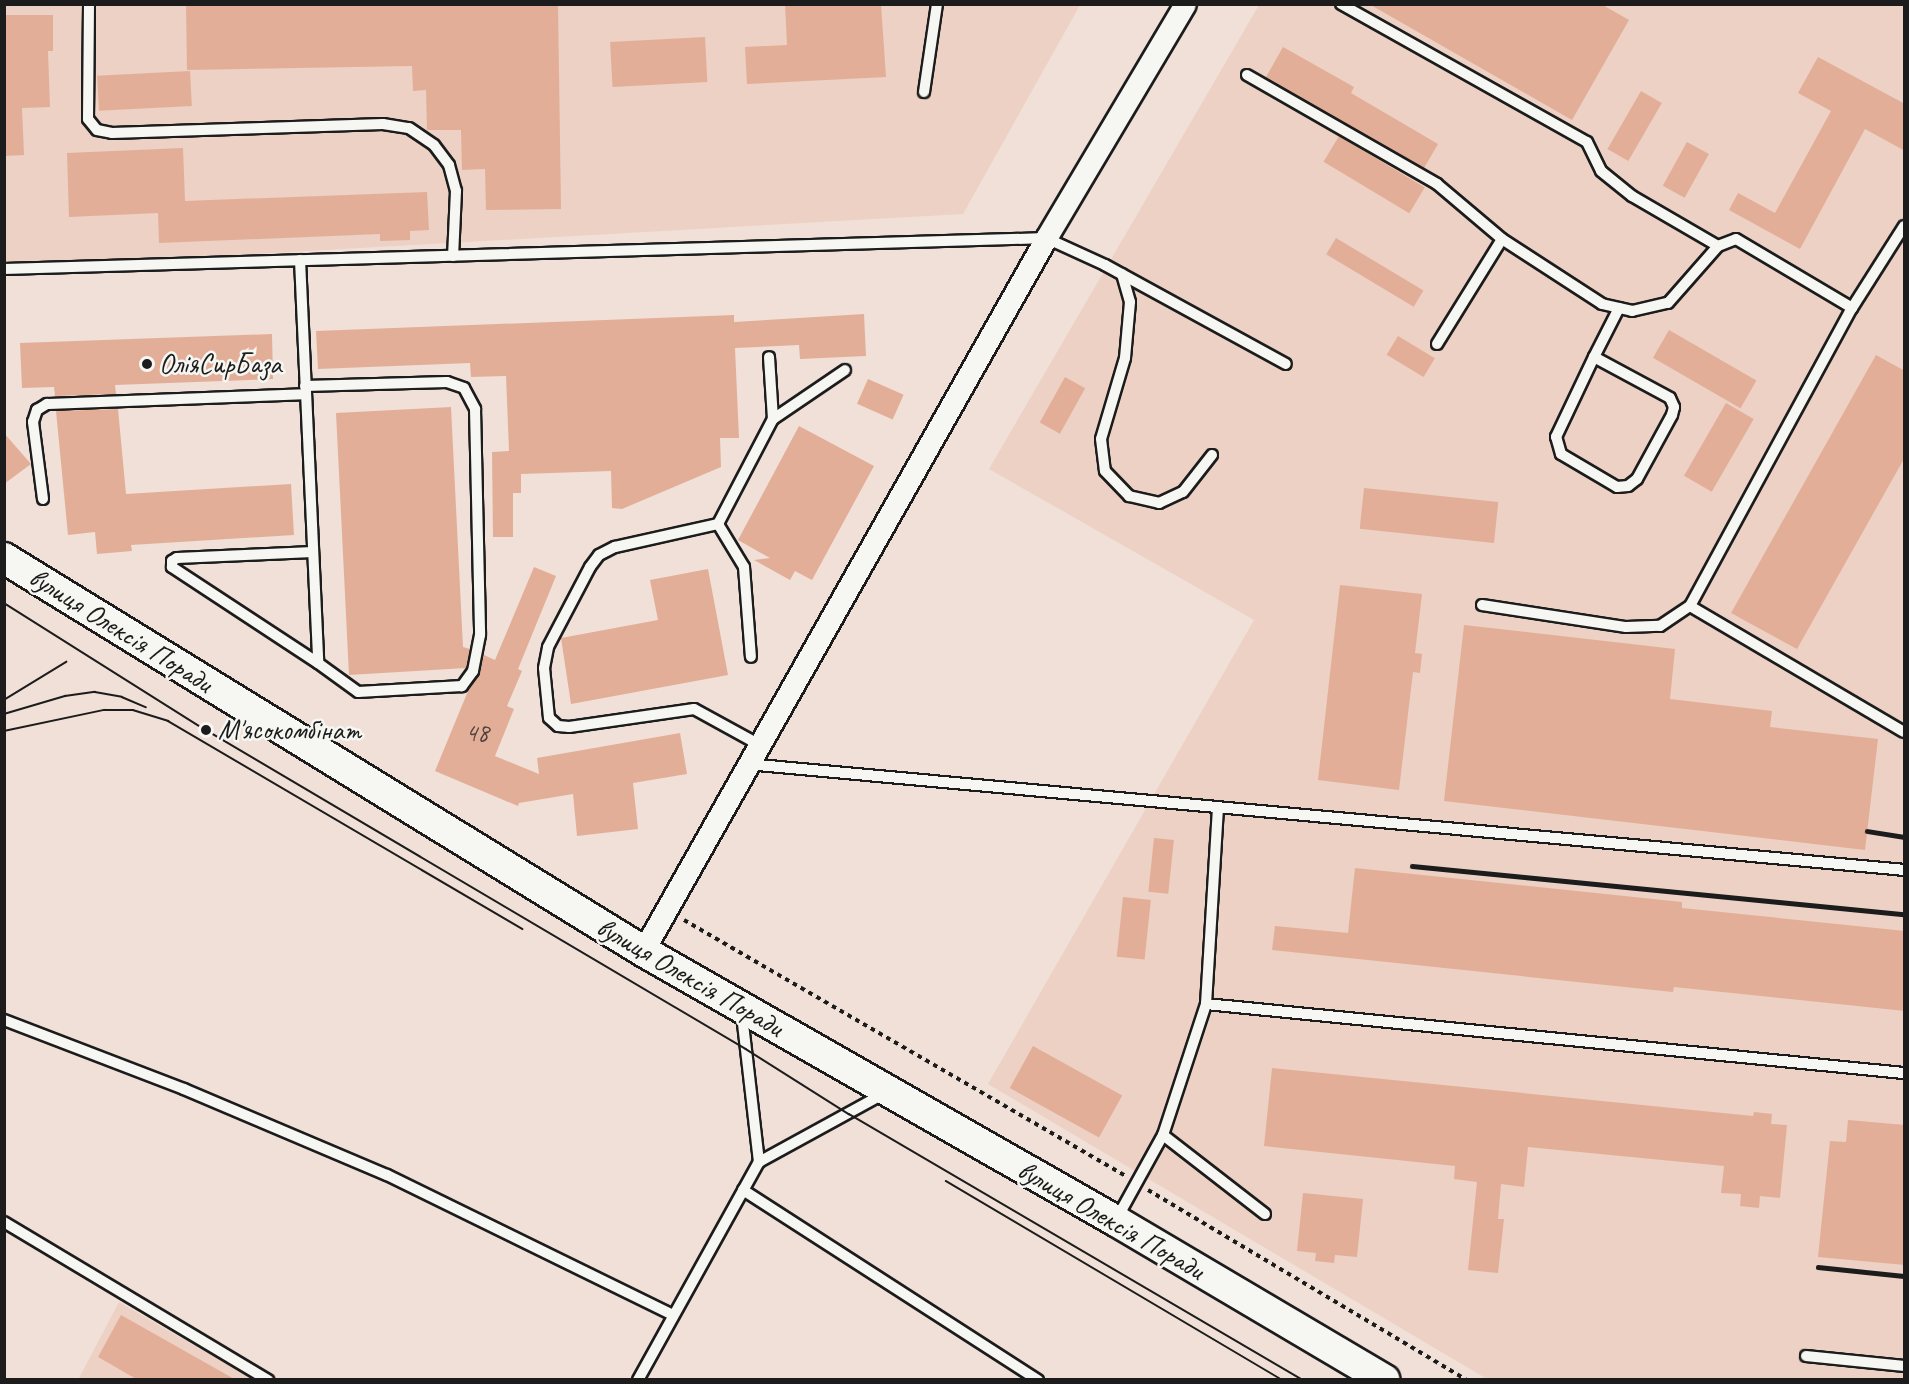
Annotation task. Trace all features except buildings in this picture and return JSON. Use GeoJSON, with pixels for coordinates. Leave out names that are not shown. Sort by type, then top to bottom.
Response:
{"type":"FeatureCollection","features":[{"type":"Feature","properties":{"kind":"main road","name":"вулиця Олексія Поради"},"geometry":{"type":"LineString","coordinates":[[4,558],[643,951],[1116,1221],[1385,1380]]}},
{"type":"Feature","properties":{"kind":"street"},"geometry":{"type":"LineString","coordinates":[[643,951],[1046,238],[1185,4]]}},
{"type":"Feature","properties":{"kind":"lane"},"geometry":{"type":"LineString","coordinates":[[89,4],[88,119],[97,130],[112,133],[383,124],[409,128],[434,145],[449,165],[456,191],[453,256]]}},
{"type":"Feature","properties":{"kind":"lane"},"geometry":{"type":"LineString","coordinates":[[924,92],[937,4]]}},
{"type":"Feature","properties":{"kind":"lane"},"geometry":{"type":"LineString","coordinates":[[1341,4],[1587,142],[1601,171],[1632,196],[1718,246]]}},
{"type":"Feature","properties":{"kind":"lane"},"geometry":{"type":"LineString","coordinates":[[1247,75],[1437,184],[1502,239],[1602,304],[1632,311],[1668,303],[1718,246],[1736,239],[1852,308]]}},
{"type":"Feature","properties":{"kind":"lane"},"geometry":{"type":"LineString","coordinates":[[1482,605],[1626,627],[1660,626],[1690,606],[1852,308],[1905,226]]}},
{"type":"Feature","properties":{"kind":"lane"},"geometry":{"type":"LineString","coordinates":[[4,269],[1046,238],[1122,274],[1286,364]]}},
{"type":"Feature","properties":{"kind":"lane"},"geometry":{"type":"LineString","coordinates":[[1437,344],[1502,239]]}},
{"type":"Feature","properties":{"kind":"lane"},"geometry":{"type":"LineString","coordinates":[[300,260],[318,663]]}},
{"type":"Feature","properties":{"kind":"lane"},"geometry":{"type":"LineString","coordinates":[[1122,274],[1130,302],[1125,358],[1101,439],[1105,471],[1129,496],[1159,503],[1183,492],[1212,455]]}},
{"type":"Feature","properties":{"kind":"lane"},"geometry":{"type":"LineString","coordinates":[[1594,357],[1670,398],[1674,407],[1672,415],[1637,479],[1628,486],[1617,487],[1561,454],[1556,446],[1556,437],[1594,357],[1619,308]]}},
{"type":"Feature","properties":{"kind":"lane"},"geometry":{"type":"LineString","coordinates":[[769,357],[773,420]]}},
{"type":"Feature","properties":{"kind":"lane"},"geometry":{"type":"LineString","coordinates":[[759,744],[694,709],[569,727],[558,726],[549,718],[544,668],[548,647],[590,567],[599,555],[615,547],[718,524],[773,420],[845,370]]}},
{"type":"Feature","properties":{"kind":"lane"},"geometry":{"type":"LineString","coordinates":[[43,499],[33,422],[37,410],[47,404],[447,382],[464,388],[476,409],[480,635],[472,670],[462,686],[358,692],[172,567],[172,561],[177,558],[313,552]]}},
{"type":"Feature","properties":{"kind":"lane"},"geometry":{"type":"LineString","coordinates":[[718,524],[744,567],[751,657]]}},
{"type":"Feature","properties":{"kind":"lane"},"geometry":{"type":"LineString","coordinates":[[1690,606],[1905,732]]}},
{"type":"Feature","properties":{"kind":"lane"},"geometry":{"type":"LineString","coordinates":[[747,764],[1905,870]]}},
{"type":"Feature","properties":{"kind":"lane"},"geometry":{"type":"LineString","coordinates":[[1116,1221],[1163,1134],[1206,1004],[1218,807]]}},
{"type":"Feature","properties":{"kind":"lane"},"geometry":{"type":"LineString","coordinates":[[1206,1004],[1905,1073]]}},
{"type":"Feature","properties":{"kind":"lane"},"geometry":{"type":"LineString","coordinates":[[741,1006],[759,1162]]}},
{"type":"Feature","properties":{"kind":"lane"},"geometry":{"type":"LineString","coordinates":[[4,1020],[184,1089],[387,1175],[673,1315]]}},
{"type":"Feature","properties":{"kind":"lane"},"geometry":{"type":"LineString","coordinates":[[639,1379],[759,1162],[887,1092]]}},
{"type":"Feature","properties":{"kind":"lane"},"geometry":{"type":"LineString","coordinates":[[1163,1134],[1265,1214]]}},
{"type":"Feature","properties":{"kind":"lane"},"geometry":{"type":"LineString","coordinates":[[743,1190],[1038,1380]]}},
{"type":"Feature","properties":{"kind":"lane"},"geometry":{"type":"LineString","coordinates":[[4,1222],[268,1380]]}},
{"type":"Feature","properties":{"kind":"lane"},"geometry":{"type":"LineString","coordinates":[[1806,1356],[1905,1366]]}},
{"type":"Feature","properties":{"kind":"path"},"geometry":{"type":"LineString","coordinates":[[665,909],[1136,1183],[1467,1380]]}},
{"type":"Feature","properties":{"kind":"shaded area"},"geometry":{"type":"Polygon","coordinates":[[[5,5],[1080,5],[963,214],[5,268],[5,5]]]}},
{"type":"Feature","properties":{"kind":"shaded area"},"geometry":{"type":"Polygon","coordinates":[[[1259,5],[1904,5],[1904,1379],[1487,1379],[988,1084],[1254,620],[989,469],[1259,5]]]}},
{"type":"Feature","properties":{"kind":"shaded area"},"geometry":{"type":"Polygon","coordinates":[[[119,1302],[252,1379],[78,1380],[119,1302]]]}},
{"type":"Feature","properties":{"kind":"tram line"},"geometry":{"type":"LineString","coordinates":[[4,603],[206,730],[746,1049],[849,1114],[1303,1380]]}},
{"type":"Feature","properties":{"kind":"tram line"},"geometry":{"type":"LineString","coordinates":[[4,700],[66,662]]}},
{"type":"Feature","properties":{"kind":"tram line"},"geometry":{"type":"LineString","coordinates":[[4,714],[65,696],[95,692],[122,697],[146,707]]}},
{"type":"Feature","properties":{"kind":"tram line"},"geometry":{"type":"LineString","coordinates":[[4,731],[104,710],[133,710],[168,721],[523,929]]}},
{"type":"Feature","properties":{"kind":"tram line"},"geometry":{"type":"LineString","coordinates":[[946,1181],[1282,1380]]}},
{"type":"Feature","properties":{"kind":"railway"},"geometry":{"type":"LineString","coordinates":[[1867,831],[1904,837]]}},
{"type":"Feature","properties":{"kind":"railway"},"geometry":{"type":"LineString","coordinates":[[1412,866],[1904,914]]}},
{"type":"Feature","properties":{"kind":"railway"},"geometry":{"type":"LineString","coordinates":[[1818,1267],[1904,1276]]}},
{"type":"Feature","properties":{"kind":"place","name":"ОліяСирБаза"},"geometry":{"type":"Point","coordinates":[147,364]}},
{"type":"Feature","properties":{"kind":"place","name":"М'ясокомбінат"},"geometry":{"type":"Point","coordinates":[206,730]}}]}
